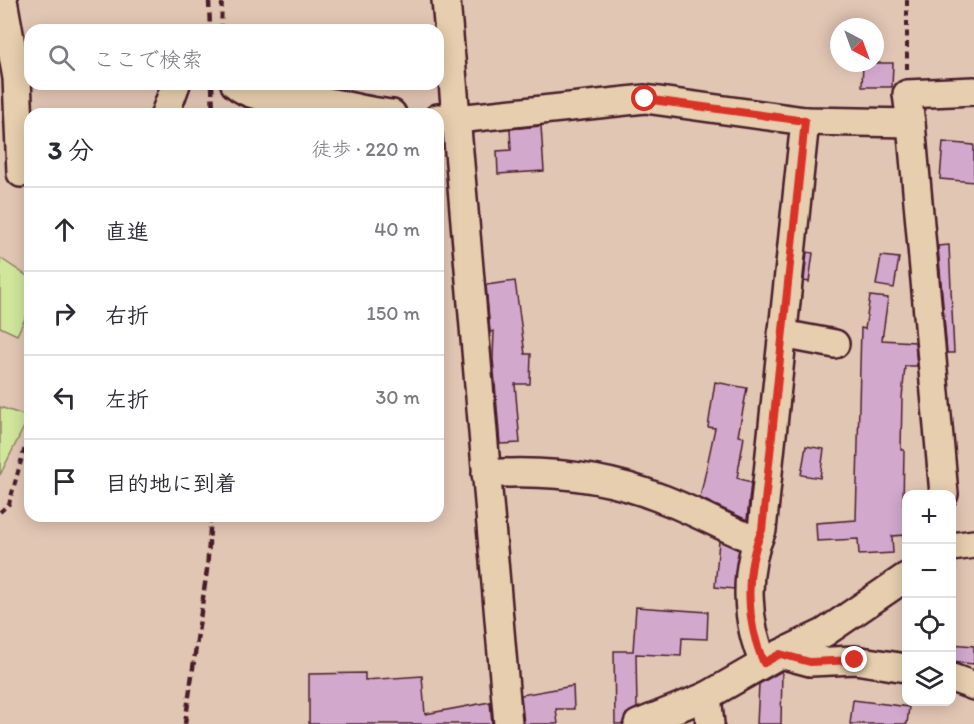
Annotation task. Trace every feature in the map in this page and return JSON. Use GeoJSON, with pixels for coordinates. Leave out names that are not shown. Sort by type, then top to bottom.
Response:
{"type":"FeatureCollection","features":[{"type":"Feature","properties":{"kind":"street"},"geometry":{"type":"LineString","coordinates":[[3,0],[17,78],[17,170]]}},
{"type":"Feature","properties":{"kind":"street"},"geometry":{"type":"LineString","coordinates":[[446,0],[448,118],[486,474],[508,724]]}},
{"type":"Feature","properties":{"kind":"street"},"geometry":{"type":"LineString","coordinates":[[167,108],[174,90]]}},
{"type":"Feature","properties":{"kind":"street"},"geometry":{"type":"LineString","coordinates":[[243,90],[273,99],[302,98],[358,108]]}},
{"type":"Feature","properties":{"kind":"street"},"geometry":{"type":"LineString","coordinates":[[944,490],[907,94],[974,91]]}},
{"type":"Feature","properties":{"kind":"street"},"geometry":{"type":"LineString","coordinates":[[448,118],[645,99],[805,121],[911,123]]}},
{"type":"Feature","properties":{"kind":"street"},"geometry":{"type":"LineString","coordinates":[[805,121],[762,530],[757,541],[749,604],[754,638],[772,658],[810,662],[855,660],[902,667]]}},
{"type":"Feature","properties":{"kind":"street"},"geometry":{"type":"LineString","coordinates":[[782,334],[835,344]]}},
{"type":"Feature","properties":{"kind":"street"},"geometry":{"type":"LineString","coordinates":[[486,474],[525,471],[602,480],[659,497],[757,541]]}},
{"type":"Feature","properties":{"kind":"street"},"geometry":{"type":"LineString","coordinates":[[956,546],[974,544]]}},
{"type":"Feature","properties":{"kind":"street"},"geometry":{"type":"LineString","coordinates":[[639,724],[707,696],[772,658],[824,633],[902,580]]}},
{"type":"Feature","properties":{"kind":"street"},"geometry":{"type":"LineString","coordinates":[[956,680],[974,686]]}},
{"type":"Feature","properties":{"kind":"street"},"geometry":{"type":"LineString","coordinates":[[707,696],[710,724]]}},
{"type":"Feature","properties":{"kind":"path"},"geometry":{"type":"LineString","coordinates":[[220,24],[222,0]]}},
{"type":"Feature","properties":{"kind":"path"},"geometry":{"type":"LineString","coordinates":[[907,0],[907,94]]}},
{"type":"Feature","properties":{"kind":"path"},"geometry":{"type":"LineString","coordinates":[[0,512],[9,504],[24,450]]}},
{"type":"Feature","properties":{"kind":"green space"},"geometry":{"type":"Polygon","coordinates":[[[0,258],[24,274],[24,320],[17,335],[0,327],[0,258]]]}},
{"type":"Feature","properties":{"kind":"green space"},"geometry":{"type":"Polygon","coordinates":[[[0,407],[24,415],[24,427],[0,475],[0,407]]]}},
{"type":"Feature","properties":{"kind":"building"},"geometry":{"type":"Polygon","coordinates":[[[884,63],[893,63],[892,87],[862,87],[863,72],[884,72],[884,63]]]}},
{"type":"Feature","properties":{"kind":"building"},"geometry":{"type":"Polygon","coordinates":[[[541,126],[544,171],[498,174],[497,151],[511,150],[510,129],[541,126]]]}},
{"type":"Feature","properties":{"kind":"building"},"geometry":{"type":"Polygon","coordinates":[[[943,142],[974,145],[974,182],[940,179],[943,142]]]}},
{"type":"Feature","properties":{"kind":"building"},"geometry":{"type":"Polygon","coordinates":[[[949,245],[954,353],[947,353],[938,246],[949,245]]]}},
{"type":"Feature","properties":{"kind":"building"},"geometry":{"type":"Polygon","coordinates":[[[807,252],[813,253],[809,282],[804,281],[807,252]]]}},
{"type":"Feature","properties":{"kind":"building"},"geometry":{"type":"Polygon","coordinates":[[[881,256],[899,258],[894,288],[876,285],[881,256]]]}},
{"type":"Feature","properties":{"kind":"building"},"geometry":{"type":"Polygon","coordinates":[[[515,281],[525,354],[531,354],[530,384],[515,384],[520,443],[500,444],[493,359],[494,331],[490,332],[486,285],[515,281]]]}},
{"type":"Feature","properties":{"kind":"building"},"geometry":{"type":"Polygon","coordinates":[[[870,296],[888,298],[882,340],[915,342],[917,366],[905,366],[902,398],[901,450],[904,450],[902,535],[892,536],[893,553],[859,555],[858,539],[817,541],[816,523],[856,520],[861,328],[865,329],[870,296]]]}},
{"type":"Feature","properties":{"kind":"building"},"geometry":{"type":"Polygon","coordinates":[[[715,382],[747,388],[738,436],[744,437],[737,478],[751,482],[747,520],[700,498],[715,428],[708,427],[715,382]]]}},
{"type":"Feature","properties":{"kind":"building"},"geometry":{"type":"Polygon","coordinates":[[[806,446],[824,449],[820,478],[801,475],[806,446]]]}},
{"type":"Feature","properties":{"kind":"building"},"geometry":{"type":"Polygon","coordinates":[[[719,541],[739,550],[734,589],[715,587],[719,541]]]}},
{"type":"Feature","properties":{"kind":"building"},"geometry":{"type":"Polygon","coordinates":[[[636,607],[708,612],[707,639],[682,638],[681,656],[636,654],[637,708],[626,714],[623,724],[615,724],[614,651],[633,651],[636,607]]]}},
{"type":"Feature","properties":{"kind":"building"},"geometry":{"type":"Polygon","coordinates":[[[956,644],[974,646],[974,664],[956,662],[956,644]]]}},
{"type":"Feature","properties":{"kind":"building"},"geometry":{"type":"Polygon","coordinates":[[[782,671],[781,724],[757,724],[759,684],[782,671]]]}},
{"type":"Feature","properties":{"kind":"building"},"geometry":{"type":"Polygon","coordinates":[[[365,673],[365,680],[422,676],[425,714],[490,702],[492,724],[309,724],[309,674],[365,673]]]}},
{"type":"Feature","properties":{"kind":"building"},"geometry":{"type":"Polygon","coordinates":[[[573,686],[574,709],[556,709],[558,724],[524,724],[521,695],[573,686]]]}},
{"type":"Feature","properties":{"kind":"building"},"geometry":{"type":"Polygon","coordinates":[[[853,700],[909,707],[907,724],[850,724],[853,700]]]}},
{"type":"Feature","properties":{"kind":"railway"},"geometry":{"type":"LineString","coordinates":[[209,0],[210,24]]}},
{"type":"Feature","properties":{"kind":"railway"},"geometry":{"type":"LineString","coordinates":[[212,90],[213,108]]}},
{"type":"Feature","properties":{"kind":"railway"},"geometry":{"type":"LineString","coordinates":[[185,724],[207,570],[211,522]]}},
{"type":"Feature","properties":{"kind":"route"},"geometry":{"type":"LineString","coordinates":[[645,99],[805,121],[762,530],[757,541],[749,594],[751,622],[756,646],[764,663],[780,654],[810,662],[855,660]]}}]}
